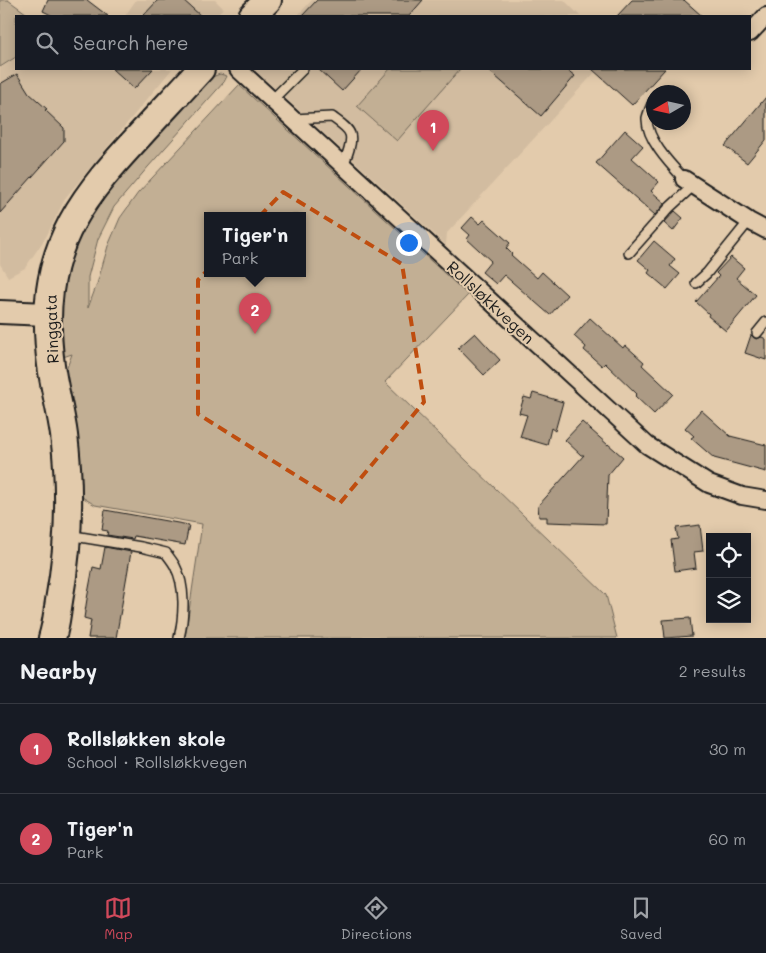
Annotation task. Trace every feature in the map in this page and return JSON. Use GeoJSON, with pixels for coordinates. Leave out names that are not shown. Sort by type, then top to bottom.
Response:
{"type":"FeatureCollection","features":[{"type":"Feature","properties":{"kind":"main road","name":"Ringgata"},"geometry":{"type":"LineString","coordinates":[[52,638],[64,574],[68,536],[68,479],[64,434],[51,366],[48,339],[47,314],[53,271],[66,236],[82,205],[94,188],[200,70]]}},
{"type":"Feature","properties":{"kind":"main road"},"geometry":{"type":"LineString","coordinates":[[0,312],[47,314]]}},
{"type":"Feature","properties":{"kind":"street"},"geometry":{"type":"LineString","coordinates":[[751,33],[766,16]]}},
{"type":"Feature","properties":{"kind":"street","name":"Rollsløkkvegen"},"geometry":{"type":"LineString","coordinates":[[239,70],[646,445],[709,484],[742,496],[766,500]]}},
{"type":"Feature","properties":{"kind":"street"},"geometry":{"type":"LineString","coordinates":[[689,182],[766,230]]}},
{"type":"Feature","properties":{"kind":"lane"},"geometry":{"type":"LineString","coordinates":[[272,100],[302,70]]}},
{"type":"Feature","properties":{"kind":"lane"},"geometry":{"type":"LineString","coordinates":[[292,119],[332,117],[349,132],[351,138],[350,148],[343,166]]}},
{"type":"Feature","properties":{"kind":"lane"},"geometry":{"type":"LineString","coordinates":[[629,252],[669,208],[689,182],[671,165],[652,138],[649,130]]}},
{"type":"Feature","properties":{"kind":"lane"},"geometry":{"type":"LineString","coordinates":[[696,283],[707,273],[749,221]]}},
{"type":"Feature","properties":{"kind":"lane"},"geometry":{"type":"LineString","coordinates":[[757,333],[766,322]]}},
{"type":"Feature","properties":{"kind":"lane"},"geometry":{"type":"LineString","coordinates":[[68,536],[166,553],[176,567],[182,589],[182,623],[178,638]]}},
{"type":"Feature","properties":{"kind":"highlighted area"},"geometry":{"type":"Polygon","coordinates":[[[283,192],[402,264],[424,402],[340,503],[198,414],[198,280],[283,192]]]}},
{"type":"Feature","properties":{"kind":"shaded area"},"geometry":{"type":"Polygon","coordinates":[[[0,0],[8,0],[29,15],[15,15],[15,58],[0,67],[0,0]]]}},
{"type":"Feature","properties":{"kind":"shaded area"},"geometry":{"type":"Polygon","coordinates":[[[136,0],[215,0],[223,8],[217,15],[126,15],[136,0]]]}},
{"type":"Feature","properties":{"kind":"shaded area"},"geometry":{"type":"Polygon","coordinates":[[[312,0],[564,0],[579,15],[298,15],[312,0]]]}},
{"type":"Feature","properties":{"kind":"shaded area"},"geometry":{"type":"Polygon","coordinates":[[[15,59],[15,70],[171,70],[66,197],[46,237],[25,268],[8,277],[0,264],[0,68],[15,59]]]}},
{"type":"Feature","properties":{"kind":"shaded area"},"geometry":{"type":"Polygon","coordinates":[[[255,70],[597,70],[447,233],[446,245],[255,70]]]}},
{"type":"Feature","properties":{"kind":"shaded area"},"geometry":{"type":"Polygon","coordinates":[[[389,70],[459,70],[397,141],[357,106],[389,70]]]}},
{"type":"Feature","properties":{"kind":"shaded area"},"geometry":{"type":"Polygon","coordinates":[[[220,74],[227,76],[224,82],[114,207],[98,239],[88,277],[88,308],[108,246],[120,218],[138,193],[239,85],[468,295],[385,382],[606,595],[617,638],[185,638],[202,524],[95,505],[82,497],[65,373],[72,354],[60,358],[58,311],[63,276],[75,241],[91,209],[178,111],[212,77],[220,74]]]}},
{"type":"Feature","properties":{"kind":"building"},"geometry":{"type":"Polygon","coordinates":[[[48,0],[87,0],[107,15],[51,15],[43,11],[48,0]]]}},
{"type":"Feature","properties":{"kind":"building"},"geometry":{"type":"Polygon","coordinates":[[[158,0],[183,0],[200,15],[144,15],[158,0]]]}},
{"type":"Feature","properties":{"kind":"building"},"geometry":{"type":"Polygon","coordinates":[[[317,0],[423,0],[410,15],[303,15],[317,0]]]}},
{"type":"Feature","properties":{"kind":"building"},"geometry":{"type":"Polygon","coordinates":[[[632,0],[684,0],[701,15],[618,15],[632,0]]]}},
{"type":"Feature","properties":{"kind":"building"},"geometry":{"type":"Polygon","coordinates":[[[113,70],[152,70],[134,89],[113,70]]]}},
{"type":"Feature","properties":{"kind":"building"},"geometry":{"type":"Polygon","coordinates":[[[319,70],[361,70],[342,91],[319,70]]]}},
{"type":"Feature","properties":{"kind":"building"},"geometry":{"type":"Polygon","coordinates":[[[488,70],[567,70],[575,76],[541,116],[488,70]]]}},
{"type":"Feature","properties":{"kind":"building"},"geometry":{"type":"Polygon","coordinates":[[[593,70],[664,70],[650,85],[646,85],[646,90],[632,105],[593,70]]]}},
{"type":"Feature","properties":{"kind":"building"},"geometry":{"type":"Polygon","coordinates":[[[17,74],[29,93],[64,128],[64,141],[0,213],[0,84],[17,74]]]}},
{"type":"Feature","properties":{"kind":"building"},"geometry":{"type":"Polygon","coordinates":[[[766,97],[766,140],[747,163],[725,146],[766,97]]]}},
{"type":"Feature","properties":{"kind":"building"},"geometry":{"type":"Polygon","coordinates":[[[625,130],[643,146],[632,158],[659,182],[651,191],[665,203],[655,215],[596,163],[625,130]]]}},
{"type":"Feature","properties":{"kind":"building"},"geometry":{"type":"Polygon","coordinates":[[[675,211],[683,218],[673,231],[664,223],[675,211]]]}},
{"type":"Feature","properties":{"kind":"building"},"geometry":{"type":"Polygon","coordinates":[[[472,217],[480,224],[484,220],[510,243],[506,248],[511,255],[537,278],[542,272],[567,295],[550,315],[504,275],[496,284],[482,272],[491,261],[467,239],[470,235],[462,228],[472,217]]]}},
{"type":"Feature","properties":{"kind":"building"},"geometry":{"type":"Polygon","coordinates":[[[654,241],[675,259],[670,266],[680,274],[667,289],[648,273],[650,270],[638,260],[654,241]]]}},
{"type":"Feature","properties":{"kind":"building"},"geometry":{"type":"Polygon","coordinates":[[[731,257],[744,268],[736,278],[756,295],[726,331],[708,316],[709,314],[696,302],[719,276],[716,273],[731,257]]]}},
{"type":"Feature","properties":{"kind":"building"},"geometry":{"type":"Polygon","coordinates":[[[590,318],[623,348],[625,345],[644,362],[642,365],[673,394],[654,414],[635,396],[637,394],[605,363],[602,366],[584,350],[586,347],[574,336],[590,318]]]}},
{"type":"Feature","properties":{"kind":"building"},"geometry":{"type":"Polygon","coordinates":[[[475,333],[500,360],[484,375],[458,348],[475,333]]]}},
{"type":"Feature","properties":{"kind":"building"},"geometry":{"type":"Polygon","coordinates":[[[751,335],[756,339],[762,337],[766,339],[766,360],[745,353],[751,335]]]}},
{"type":"Feature","properties":{"kind":"building"},"geometry":{"type":"Polygon","coordinates":[[[533,393],[563,402],[555,431],[551,428],[547,445],[520,437],[527,415],[519,413],[524,397],[531,399],[533,393]]]}},
{"type":"Feature","properties":{"kind":"building"},"geometry":{"type":"Polygon","coordinates":[[[701,410],[730,436],[766,445],[766,472],[714,458],[691,438],[694,436],[685,428],[701,410]]]}},
{"type":"Feature","properties":{"kind":"building"},"geometry":{"type":"Polygon","coordinates":[[[582,422],[623,457],[608,475],[606,524],[547,522],[547,517],[539,517],[538,506],[584,455],[581,455],[565,440],[582,422]]]}},
{"type":"Feature","properties":{"kind":"building"},"geometry":{"type":"Polygon","coordinates":[[[105,510],[189,525],[185,545],[134,536],[133,539],[107,535],[108,531],[102,530],[105,510]]]}},
{"type":"Feature","properties":{"kind":"building"},"geometry":{"type":"Polygon","coordinates":[[[700,525],[703,551],[694,552],[696,568],[675,571],[671,540],[678,539],[676,528],[700,525]]]}},
{"type":"Feature","properties":{"kind":"building"},"geometry":{"type":"Polygon","coordinates":[[[105,547],[131,552],[116,638],[88,638],[91,620],[84,618],[87,599],[93,567],[101,569],[105,547]]]}},
{"type":"Feature","properties":{"kind":"building"},"geometry":{"type":"Polygon","coordinates":[[[690,618],[692,636],[665,638],[663,620],[690,618]]]}},
{"type":"Feature","properties":{"kind":"place","name":"Rollsløkken skole"},"geometry":{"type":"Point","coordinates":[433,151]}},
{"type":"Feature","properties":{"kind":"place","name":"Tiger'n"},"geometry":{"type":"Point","coordinates":[255,334]}}]}
